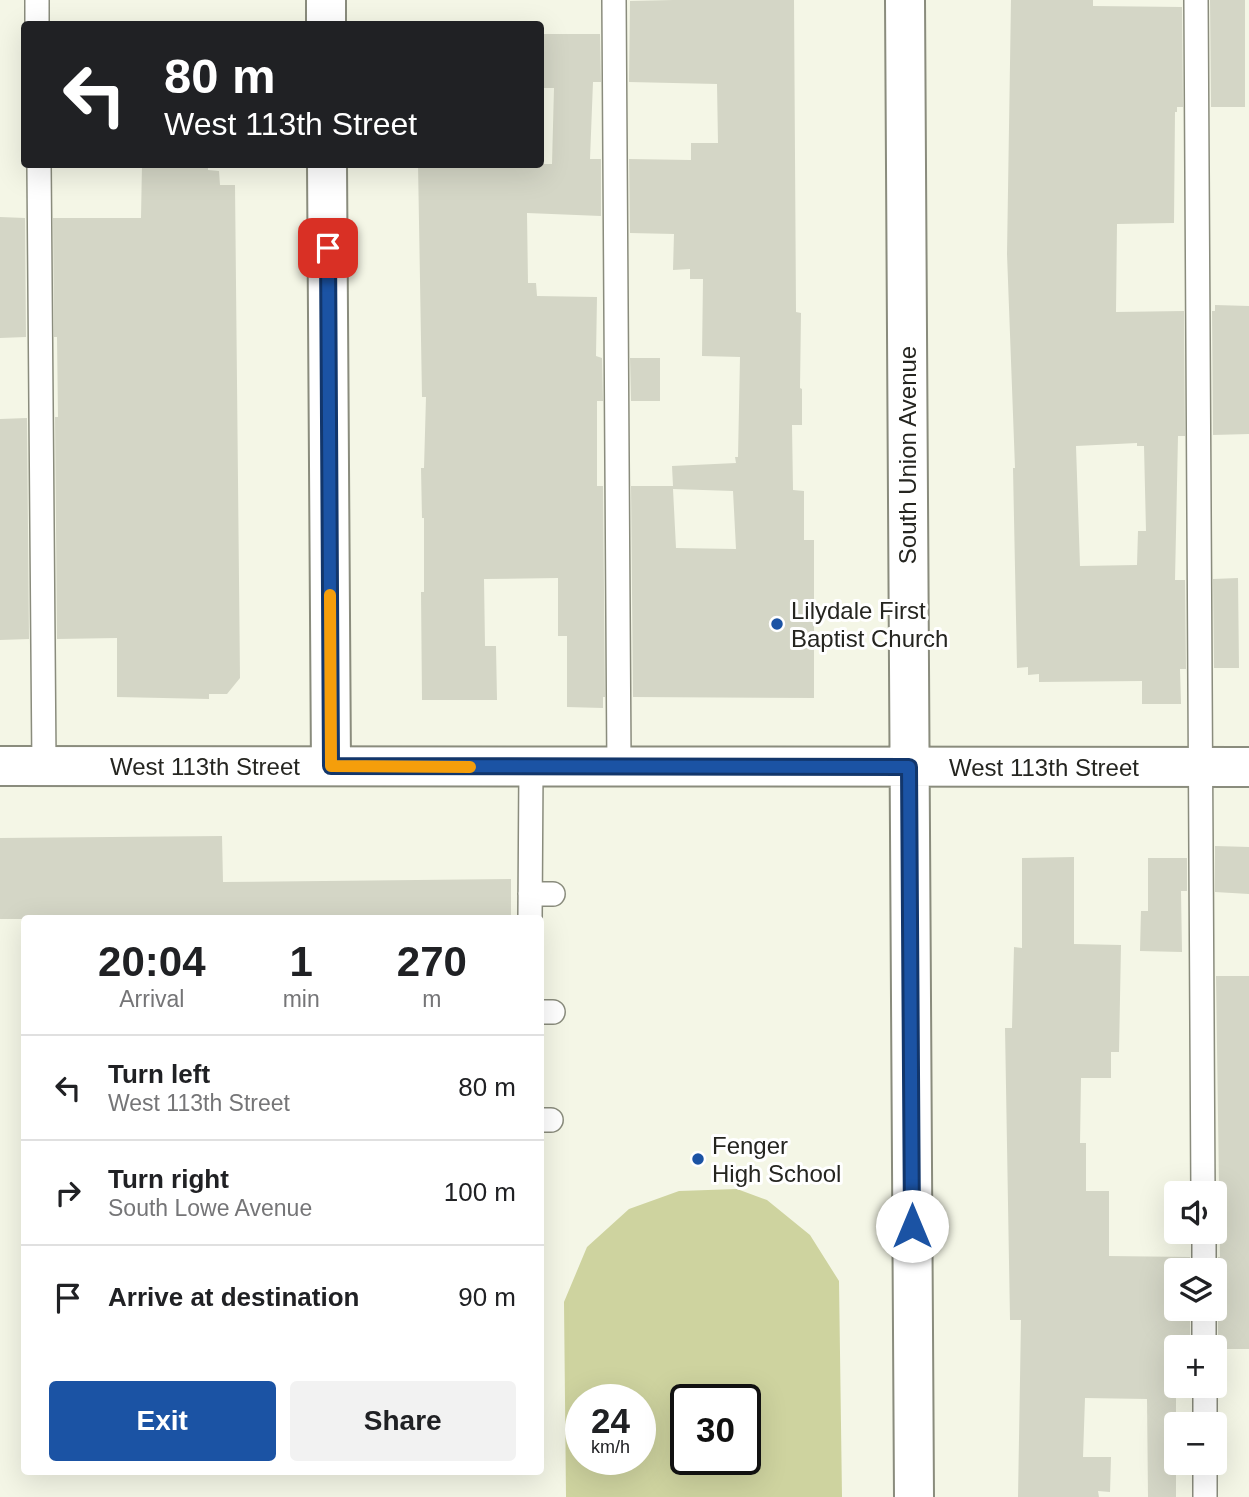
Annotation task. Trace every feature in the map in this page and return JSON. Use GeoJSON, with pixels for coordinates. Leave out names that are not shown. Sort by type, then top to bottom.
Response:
{"type":"FeatureCollection","features":[{"type":"Feature","properties":{"kind":"street"},"geometry":{"type":"LineString","coordinates":[[326,0],[326,21]]}},
{"type":"Feature","properties":{"kind":"street","name":"South Union Avenue"},"geometry":{"type":"LineString","coordinates":[[905,0],[914,1497]]}},
{"type":"Feature","properties":{"kind":"street"},"geometry":{"type":"LineString","coordinates":[[327,168],[331,766]]}},
{"type":"Feature","properties":{"kind":"street","name":"West 113th Street"},"geometry":{"type":"LineString","coordinates":[[0,766],[1249,768]]}},
{"type":"Feature","properties":{"kind":"lane"},"geometry":{"type":"LineString","coordinates":[[37,0],[37,21]]}},
{"type":"Feature","properties":{"kind":"lane"},"geometry":{"type":"LineString","coordinates":[[614,0],[619,767]]}},
{"type":"Feature","properties":{"kind":"lane"},"geometry":{"type":"LineString","coordinates":[[1196,0],[1203,1181]]}},
{"type":"Feature","properties":{"kind":"lane"},"geometry":{"type":"LineString","coordinates":[[38,168],[44,766]]}},
{"type":"Feature","properties":{"kind":"lane"},"geometry":{"type":"LineString","coordinates":[[531,767],[542,894],[532,915]]}},
{"type":"Feature","properties":{"kind":"lane"},"geometry":{"type":"LineString","coordinates":[[1205,1475],[1205,1497]]}},
{"type":"Feature","properties":{"kind":"green space"},"geometry":{"type":"Polygon","coordinates":[[[737,1189],[767,1200],[810,1235],[839,1281],[842,1497],[566,1497],[566,1475],[656,1475],[656,1384],[565,1384],[565,1400],[564,1302],[587,1247],[629,1209],[679,1191],[737,1189]]]}},
{"type":"Feature","properties":{"kind":"building"},"geometry":{"type":"Polygon","coordinates":[[[794,0],[796,312],[801,313],[802,425],[792,425],[793,490],[804,491],[804,540],[814,540],[814,698],[633,697],[631,486],[673,486],[672,466],[736,463],[740,357],[702,356],[703,279],[690,279],[690,269],[673,270],[674,234],[630,233],[629,159],[691,160],[691,143],[718,143],[717,84],[629,82],[630,1],[794,0]],[[673,489],[676,548],[736,549],[733,491],[673,489]]]}},
{"type":"Feature","properties":{"kind":"building"},"geometry":{"type":"Polygon","coordinates":[[[1011,0],[1093,0],[1093,6],[1182,7],[1183,107],[1177,107],[1175,112],[1174,223],[1117,224],[1116,312],[1184,311],[1185,436],[1178,436],[1175,580],[1185,580],[1186,669],[1180,669],[1181,704],[1142,704],[1142,681],[1039,682],[1039,674],[1028,675],[1028,667],[1017,668],[1015,468],[1007,254],[1011,0]],[[1137,443],[1076,446],[1080,566],[1137,565],[1138,531],[1146,531],[1144,446],[1137,446],[1137,443]]]}},
{"type":"Feature","properties":{"kind":"building"},"geometry":{"type":"Polygon","coordinates":[[[1210,0],[1245,0],[1245,107],[1211,107],[1210,0]]]}},
{"type":"Feature","properties":{"kind":"building"},"geometry":{"type":"Polygon","coordinates":[[[544,34],[600,34],[601,82],[593,82],[590,159],[601,159],[601,216],[527,213],[528,283],[536,283],[537,296],[597,297],[596,356],[602,358],[603,401],[597,401],[597,486],[603,486],[603,708],[567,707],[567,636],[558,636],[558,578],[484,579],[485,646],[496,646],[497,700],[422,700],[421,592],[424,592],[424,518],[421,468],[424,468],[426,397],[422,397],[418,168],[544,168],[544,164],[552,164],[554,88],[544,88],[544,34]]]}},
{"type":"Feature","properties":{"kind":"building"},"geometry":{"type":"Polygon","coordinates":[[[142,168],[208,168],[219,171],[220,185],[235,185],[240,678],[227,694],[209,694],[209,699],[117,697],[117,638],[57,639],[55,417],[58,417],[53,218],[141,218],[142,168]]]}},
{"type":"Feature","properties":{"kind":"building"},"geometry":{"type":"Polygon","coordinates":[[[0,217],[25,218],[26,337],[0,338],[0,217]]]}},
{"type":"Feature","properties":{"kind":"building"},"geometry":{"type":"Polygon","coordinates":[[[1215,305],[1249,306],[1249,434],[1213,435],[1212,311],[1215,311],[1215,305]]]}},
{"type":"Feature","properties":{"kind":"building"},"geometry":{"type":"Polygon","coordinates":[[[630,358],[660,358],[660,401],[631,401],[630,358]]]}},
{"type":"Feature","properties":{"kind":"building"},"geometry":{"type":"Polygon","coordinates":[[[27,418],[29,639],[0,640],[0,419],[27,418]]]}},
{"type":"Feature","properties":{"kind":"building"},"geometry":{"type":"Polygon","coordinates":[[[1238,578],[1239,668],[1214,668],[1213,579],[1238,578]]]}},
{"type":"Feature","properties":{"kind":"building"},"geometry":{"type":"Polygon","coordinates":[[[222,836],[223,882],[511,879],[511,915],[21,915],[21,919],[0,919],[0,838],[222,836]]]}},
{"type":"Feature","properties":{"kind":"building"},"geometry":{"type":"Polygon","coordinates":[[[1215,846],[1249,847],[1249,894],[1215,892],[1215,846]]]}},
{"type":"Feature","properties":{"kind":"building"},"geometry":{"type":"Polygon","coordinates":[[[1074,857],[1074,944],[1121,945],[1119,1052],[1111,1052],[1111,1078],[1081,1078],[1080,1143],[1086,1143],[1086,1191],[1109,1191],[1109,1256],[1190,1257],[1164,1258],[1164,1321],[1190,1321],[1190,1335],[1164,1335],[1164,1398],[1176,1398],[1176,1412],[1164,1412],[1164,1475],[1176,1475],[1176,1497],[1148,1497],[1147,1399],[1085,1398],[1083,1457],[1111,1457],[1110,1492],[1098,1491],[1099,1497],[1018,1497],[1021,1320],[1010,1320],[1005,1028],[1012,1028],[1014,947],[1022,948],[1022,858],[1074,857]]]}},
{"type":"Feature","properties":{"kind":"building"},"geometry":{"type":"Polygon","coordinates":[[[1148,858],[1187,858],[1187,891],[1181,891],[1182,952],[1140,951],[1141,911],[1148,911],[1148,858]]]}},
{"type":"Feature","properties":{"kind":"building"},"geometry":{"type":"Polygon","coordinates":[[[1216,976],[1249,976],[1249,1349],[1227,1349],[1227,1335],[1218,1335],[1218,1321],[1227,1321],[1227,1258],[1218,1257],[1220,1244],[1227,1244],[1227,1181],[1219,1181],[1216,976]]]}},
{"type":"Feature","properties":{"kind":"slow traffic"},"geometry":{"type":"LineString","coordinates":[[330,595],[331,766],[470,767]]}},
{"type":"Feature","properties":{"kind":"place","name":"Lilydale First Baptist Church"},"geometry":{"type":"Point","coordinates":[777,624]}},
{"type":"Feature","properties":{"kind":"place","name":"Fenger High School"},"geometry":{"type":"Point","coordinates":[698,1159]}},
{"type":"Feature","properties":{"kind":"route"},"geometry":{"type":"LineString","coordinates":[[328,248],[331,766],[909,767],[912,1226]]}}]}
